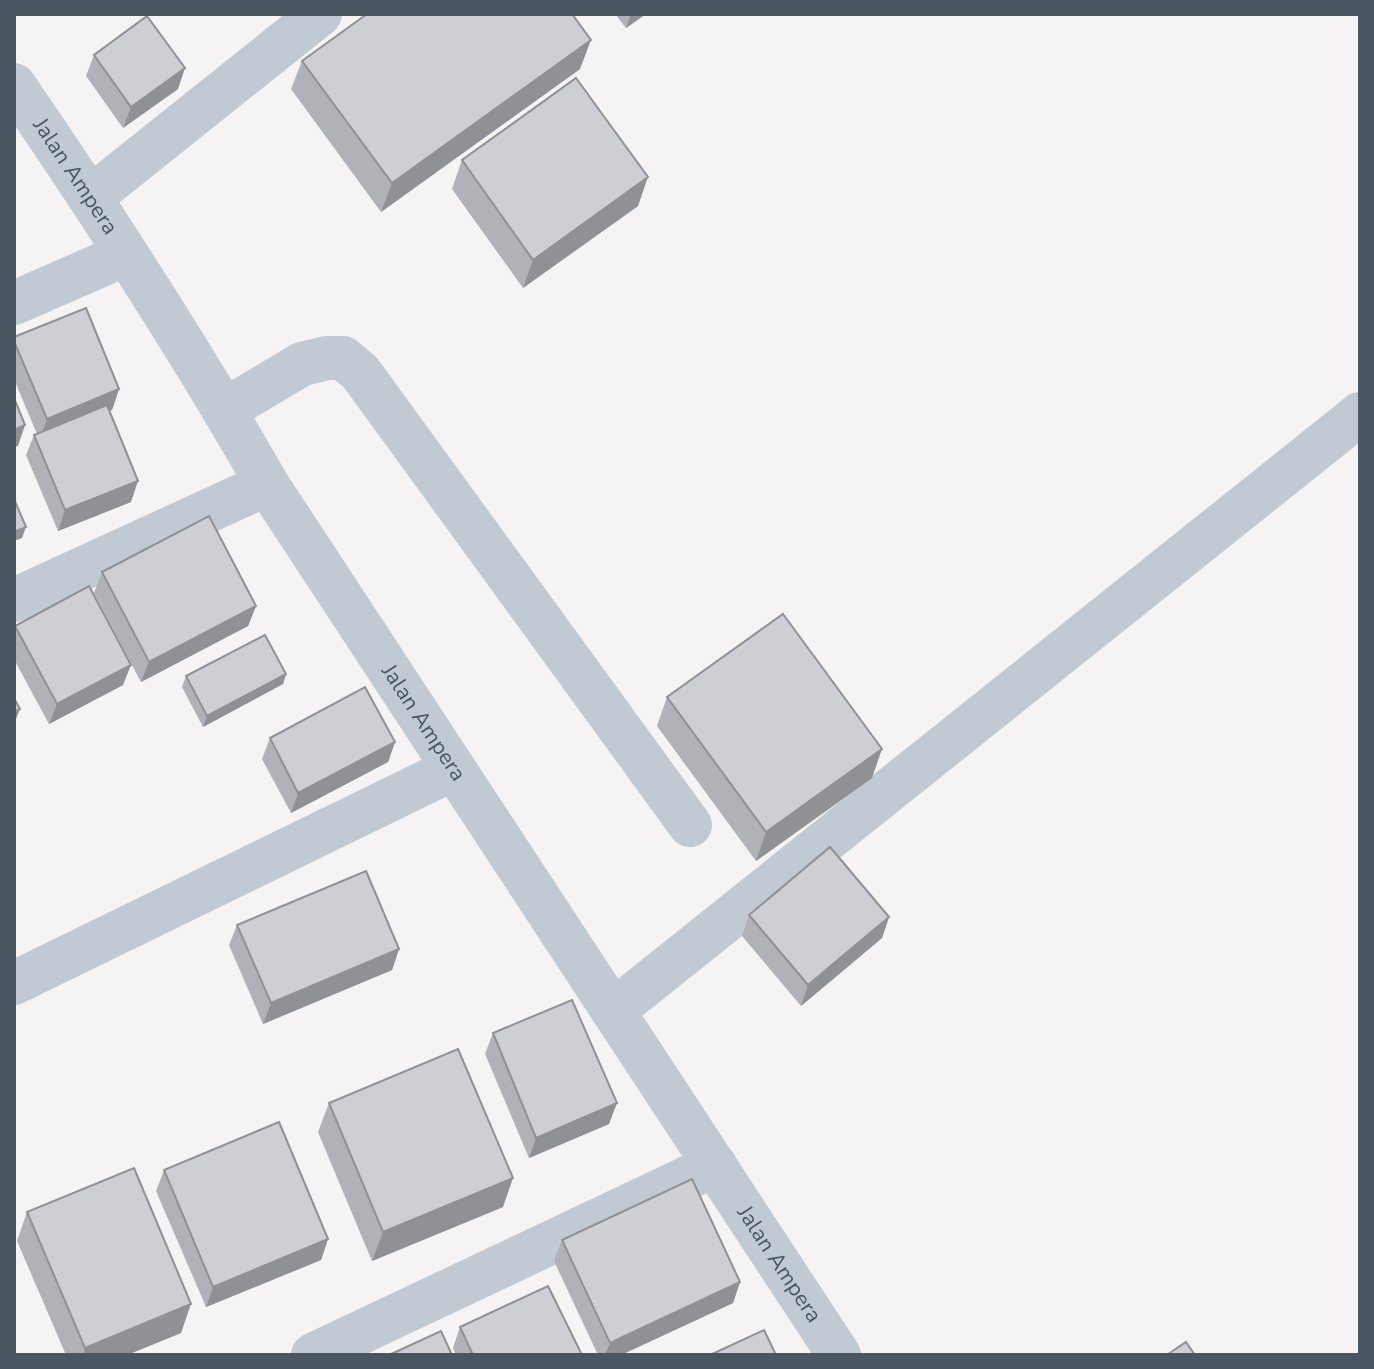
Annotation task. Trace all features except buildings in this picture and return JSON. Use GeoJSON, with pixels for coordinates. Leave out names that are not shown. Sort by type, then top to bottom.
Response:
{"type":"FeatureCollection","features":[{"type":"Feature","properties":{"kind":"street"},"geometry":{"type":"LineString","coordinates":[[91,197],[302,19]]}},
{"type":"Feature","properties":{"kind":"street","name":"Jalan Ampera"},"geometry":{"type":"LineString","coordinates":[[14,85],[126,254],[236,405],[267,484],[839,1355]]}},
{"type":"Feature","properties":{"kind":"street"},"geometry":{"type":"LineString","coordinates":[[14,303],[126,254]]}},
{"type":"Feature","properties":{"kind":"street"},"geometry":{"type":"LineString","coordinates":[[236,405],[302,364],[343,358],[360,372],[690,825]]}},
{"type":"Feature","properties":{"kind":"street"},"geometry":{"type":"LineString","coordinates":[[613,1011],[1360,414]]}},
{"type":"Feature","properties":{"kind":"street"},"geometry":{"type":"LineString","coordinates":[[14,600],[267,484]]}},
{"type":"Feature","properties":{"kind":"street"},"geometry":{"type":"LineString","coordinates":[[14,983],[453,769]]}},
{"type":"Feature","properties":{"kind":"street"},"geometry":{"type":"LineString","coordinates":[[313,1355],[715,1165]]}}]}
